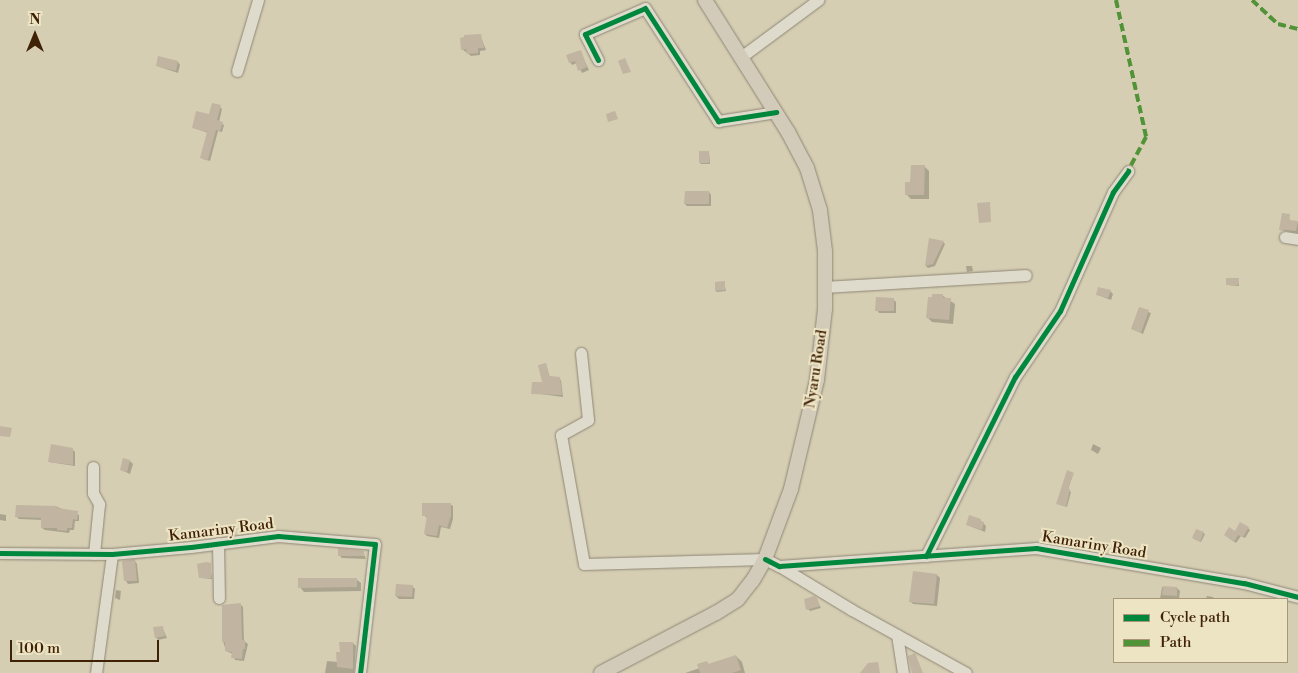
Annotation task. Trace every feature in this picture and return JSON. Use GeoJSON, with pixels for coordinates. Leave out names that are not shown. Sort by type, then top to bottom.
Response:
{"type":"FeatureCollection","features":[{"type":"Feature","properties":{"kind":"main road","name":"Nyaru Road"},"geometry":{"type":"LineString","coordinates":[[601,673],[716,613],[738,599],[753,580],[765,559],[791,489],[817,380],[825,309],[825,251],[820,210],[807,168],[776,112],[705,0]]}},
{"type":"Feature","properties":{"kind":"street"},"geometry":{"type":"LineString","coordinates":[[237,71],[258,0]]}},
{"type":"Feature","properties":{"kind":"street"},"geometry":{"type":"LineString","coordinates":[[741,57],[818,0]]}},
{"type":"Feature","properties":{"kind":"street"},"geometry":{"type":"LineString","coordinates":[[598,60],[585,34],[645,8],[718,121],[776,112]]}},
{"type":"Feature","properties":{"kind":"street"},"geometry":{"type":"LineString","coordinates":[[926,556],[1016,376],[1060,311],[1114,192],[1128,171]]}},
{"type":"Feature","properties":{"kind":"street"},"geometry":{"type":"LineString","coordinates":[[1285,237],[1298,239]]}},
{"type":"Feature","properties":{"kind":"street"},"geometry":{"type":"LineString","coordinates":[[825,287],[1026,275]]}},
{"type":"Feature","properties":{"kind":"street"},"geometry":{"type":"LineString","coordinates":[[581,353],[588,420],[561,435],[584,564],[765,559]]}},
{"type":"Feature","properties":{"kind":"street"},"geometry":{"type":"LineString","coordinates":[[93,467],[93,493],[99,504],[94,554]]}},
{"type":"Feature","properties":{"kind":"street","name":"Kamariny Road"},"geometry":{"type":"LineString","coordinates":[[0,553],[112,554],[278,536],[375,544],[360,673]]}},
{"type":"Feature","properties":{"kind":"street"},"geometry":{"type":"LineString","coordinates":[[218,543],[218,598]]}},
{"type":"Feature","properties":{"kind":"street","name":"Kamariny Road"},"geometry":{"type":"LineString","coordinates":[[765,559],[780,566],[1036,548],[1244,583],[1298,596]]}},
{"type":"Feature","properties":{"kind":"street"},"geometry":{"type":"LineString","coordinates":[[96,673],[112,554]]}},
{"type":"Feature","properties":{"kind":"street"},"geometry":{"type":"LineString","coordinates":[[780,566],[966,673]]}},
{"type":"Feature","properties":{"kind":"street"},"geometry":{"type":"LineString","coordinates":[[897,635],[903,673]]}},
{"type":"Feature","properties":{"kind":"building"},"geometry":{"type":"Polygon","coordinates":[[[481,34],[484,48],[478,48],[478,53],[467,54],[466,49],[461,50],[460,38],[464,37],[464,35],[481,34]]]}},
{"type":"Feature","properties":{"kind":"building"},"geometry":{"type":"Polygon","coordinates":[[[581,50],[587,67],[578,71],[575,61],[569,63],[566,55],[581,50]]]}},
{"type":"Feature","properties":{"kind":"building"},"geometry":{"type":"Polygon","coordinates":[[[158,56],[178,61],[176,71],[156,66],[158,56]]]}},
{"type":"Feature","properties":{"kind":"building"},"geometry":{"type":"Polygon","coordinates":[[[625,58],[631,72],[623,74],[618,61],[625,58]]]}},
{"type":"Feature","properties":{"kind":"building"},"geometry":{"type":"Polygon","coordinates":[[[212,103],[221,105],[217,120],[223,122],[220,131],[216,130],[208,160],[200,158],[207,132],[192,128],[196,111],[209,114],[212,103]]]}},
{"type":"Feature","properties":{"kind":"building"},"geometry":{"type":"Polygon","coordinates":[[[615,111],[618,119],[608,122],[606,114],[615,111]]]}},
{"type":"Feature","properties":{"kind":"building"},"geometry":{"type":"Polygon","coordinates":[[[699,151],[709,151],[709,163],[699,163],[699,151]]]}},
{"type":"Feature","properties":{"kind":"building"},"geometry":{"type":"Polygon","coordinates":[[[911,165],[925,165],[924,195],[905,195],[905,182],[910,182],[911,165]]]}},
{"type":"Feature","properties":{"kind":"building"},"geometry":{"type":"Polygon","coordinates":[[[685,191],[709,191],[709,204],[684,204],[685,191]]]}},
{"type":"Feature","properties":{"kind":"building"},"geometry":{"type":"Polygon","coordinates":[[[990,202],[991,222],[979,223],[977,203],[990,202]]]}},
{"type":"Feature","properties":{"kind":"building"},"geometry":{"type":"Polygon","coordinates":[[[1282,213],[1290,214],[1289,220],[1298,221],[1296,231],[1279,230],[1282,213]]]}},
{"type":"Feature","properties":{"kind":"building"},"geometry":{"type":"Polygon","coordinates":[[[929,238],[944,241],[933,264],[925,266],[929,238]]]}},
{"type":"Feature","properties":{"kind":"building"},"geometry":{"type":"Polygon","coordinates":[[[1226,278],[1239,278],[1238,285],[1226,285],[1226,278]]]}},
{"type":"Feature","properties":{"kind":"building"},"geometry":{"type":"Polygon","coordinates":[[[725,281],[725,290],[715,291],[715,282],[725,281]]]}},
{"type":"Feature","properties":{"kind":"building"},"geometry":{"type":"Polygon","coordinates":[[[1098,287],[1111,290],[1108,298],[1096,295],[1098,287]]]}},
{"type":"Feature","properties":{"kind":"building"},"geometry":{"type":"Polygon","coordinates":[[[932,294],[943,294],[943,298],[951,298],[949,320],[926,318],[928,297],[932,297],[932,294]]]}},
{"type":"Feature","properties":{"kind":"building"},"geometry":{"type":"Polygon","coordinates":[[[876,297],[894,298],[894,311],[875,311],[876,297]]]}},
{"type":"Feature","properties":{"kind":"building"},"geometry":{"type":"Polygon","coordinates":[[[1139,307],[1149,310],[1141,333],[1131,329],[1139,307]]]}},
{"type":"Feature","properties":{"kind":"building"},"geometry":{"type":"Polygon","coordinates":[[[546,363],[549,376],[560,377],[562,395],[531,394],[532,382],[542,382],[538,365],[546,363]]]}},
{"type":"Feature","properties":{"kind":"building"},"geometry":{"type":"Polygon","coordinates":[[[0,426],[12,428],[10,437],[0,436],[0,426]]]}},
{"type":"Feature","properties":{"kind":"building"},"geometry":{"type":"Polygon","coordinates":[[[51,444],[73,448],[73,465],[48,462],[51,444]]]}},
{"type":"Feature","properties":{"kind":"building"},"geometry":{"type":"Polygon","coordinates":[[[123,458],[130,460],[127,472],[120,470],[123,458]]]}},
{"type":"Feature","properties":{"kind":"building"},"geometry":{"type":"Polygon","coordinates":[[[1067,470],[1074,473],[1068,489],[1070,489],[1066,507],[1056,504],[1067,470]]]}},
{"type":"Feature","properties":{"kind":"building"},"geometry":{"type":"Polygon","coordinates":[[[422,503],[451,503],[451,516],[447,528],[439,525],[437,536],[424,534],[427,516],[422,516],[422,503]]]}},
{"type":"Feature","properties":{"kind":"building"},"geometry":{"type":"Polygon","coordinates":[[[16,505],[57,506],[57,508],[78,511],[77,520],[73,519],[72,528],[67,528],[67,531],[57,530],[57,528],[41,528],[41,518],[15,517],[16,505]]]}},
{"type":"Feature","properties":{"kind":"building"},"geometry":{"type":"Polygon","coordinates":[[[969,515],[984,522],[982,530],[966,525],[969,515]]]}},
{"type":"Feature","properties":{"kind":"building"},"geometry":{"type":"Polygon","coordinates":[[[1240,522],[1249,527],[1243,537],[1238,535],[1234,542],[1224,535],[1229,527],[1235,531],[1240,522]]]}},
{"type":"Feature","properties":{"kind":"building"},"geometry":{"type":"Polygon","coordinates":[[[1196,529],[1204,532],[1200,542],[1192,538],[1196,529]]]}},
{"type":"Feature","properties":{"kind":"building"},"geometry":{"type":"Polygon","coordinates":[[[338,548],[364,551],[364,556],[338,556],[338,548]]]}},
{"type":"Feature","properties":{"kind":"building"},"geometry":{"type":"Polygon","coordinates":[[[135,559],[137,581],[124,581],[122,561],[135,559]]]}},
{"type":"Feature","properties":{"kind":"building"},"geometry":{"type":"Polygon","coordinates":[[[211,563],[211,578],[199,578],[197,564],[211,563]]]}},
{"type":"Feature","properties":{"kind":"building"},"geometry":{"type":"Polygon","coordinates":[[[913,571],[937,574],[934,604],[909,602],[913,571]]]}},
{"type":"Feature","properties":{"kind":"building"},"geometry":{"type":"Polygon","coordinates":[[[298,578],[357,578],[357,587],[298,588],[298,578]]]}},
{"type":"Feature","properties":{"kind":"building"},"geometry":{"type":"Polygon","coordinates":[[[396,584],[413,585],[412,597],[395,596],[396,584]]]}},
{"type":"Feature","properties":{"kind":"building"},"geometry":{"type":"Polygon","coordinates":[[[1163,586],[1177,587],[1177,596],[1162,595],[1163,586]]]}},
{"type":"Feature","properties":{"kind":"building"},"geometry":{"type":"Polygon","coordinates":[[[814,596],[817,598],[820,606],[806,610],[804,599],[814,596]]]}},
{"type":"Feature","properties":{"kind":"building"},"geometry":{"type":"Polygon","coordinates":[[[241,603],[242,640],[245,640],[242,659],[231,658],[232,652],[225,651],[225,642],[222,642],[222,605],[241,603]]]}},
{"type":"Feature","properties":{"kind":"building"},"geometry":{"type":"Polygon","coordinates":[[[163,626],[165,636],[155,638],[153,627],[163,626]]]}},
{"type":"Feature","properties":{"kind":"building"},"geometry":{"type":"Polygon","coordinates":[[[339,642],[353,642],[353,669],[337,667],[336,652],[340,652],[339,642]]]}},
{"type":"Feature","properties":{"kind":"building"},"geometry":{"type":"Polygon","coordinates":[[[915,653],[923,673],[912,673],[908,656],[915,653]]]}},
{"type":"Feature","properties":{"kind":"building"},"geometry":{"type":"Polygon","coordinates":[[[736,655],[741,670],[732,673],[700,673],[697,664],[707,661],[708,664],[736,655]]]}},
{"type":"Feature","properties":{"kind":"building"},"geometry":{"type":"Polygon","coordinates":[[[878,662],[880,673],[860,673],[868,663],[878,662]]]}},
{"type":"Feature","properties":{"kind":"marked path"},"geometry":{"type":"LineString","coordinates":[[1116,0],[1146,137],[1128,171]]}},
{"type":"Feature","properties":{"kind":"marked path"},"geometry":{"type":"LineString","coordinates":[[1252,0],[1278,24],[1298,29]]}},
{"type":"Feature","properties":{"kind":"cycle path"},"geometry":{"type":"LineString","coordinates":[[598,60],[585,34],[645,8],[718,121],[776,112]]}},
{"type":"Feature","properties":{"kind":"cycle path"},"geometry":{"type":"LineString","coordinates":[[926,556],[1015,377],[1060,311],[1113,192],[1128,171]]}},
{"type":"Feature","properties":{"kind":"cycle path"},"geometry":{"type":"LineString","coordinates":[[0,553],[112,554],[191,547],[278,536],[375,544],[360,673]]}},
{"type":"Feature","properties":{"kind":"cycle path"},"geometry":{"type":"LineString","coordinates":[[765,559],[779,566],[1036,548],[1244,583],[1298,597]]}}]}
